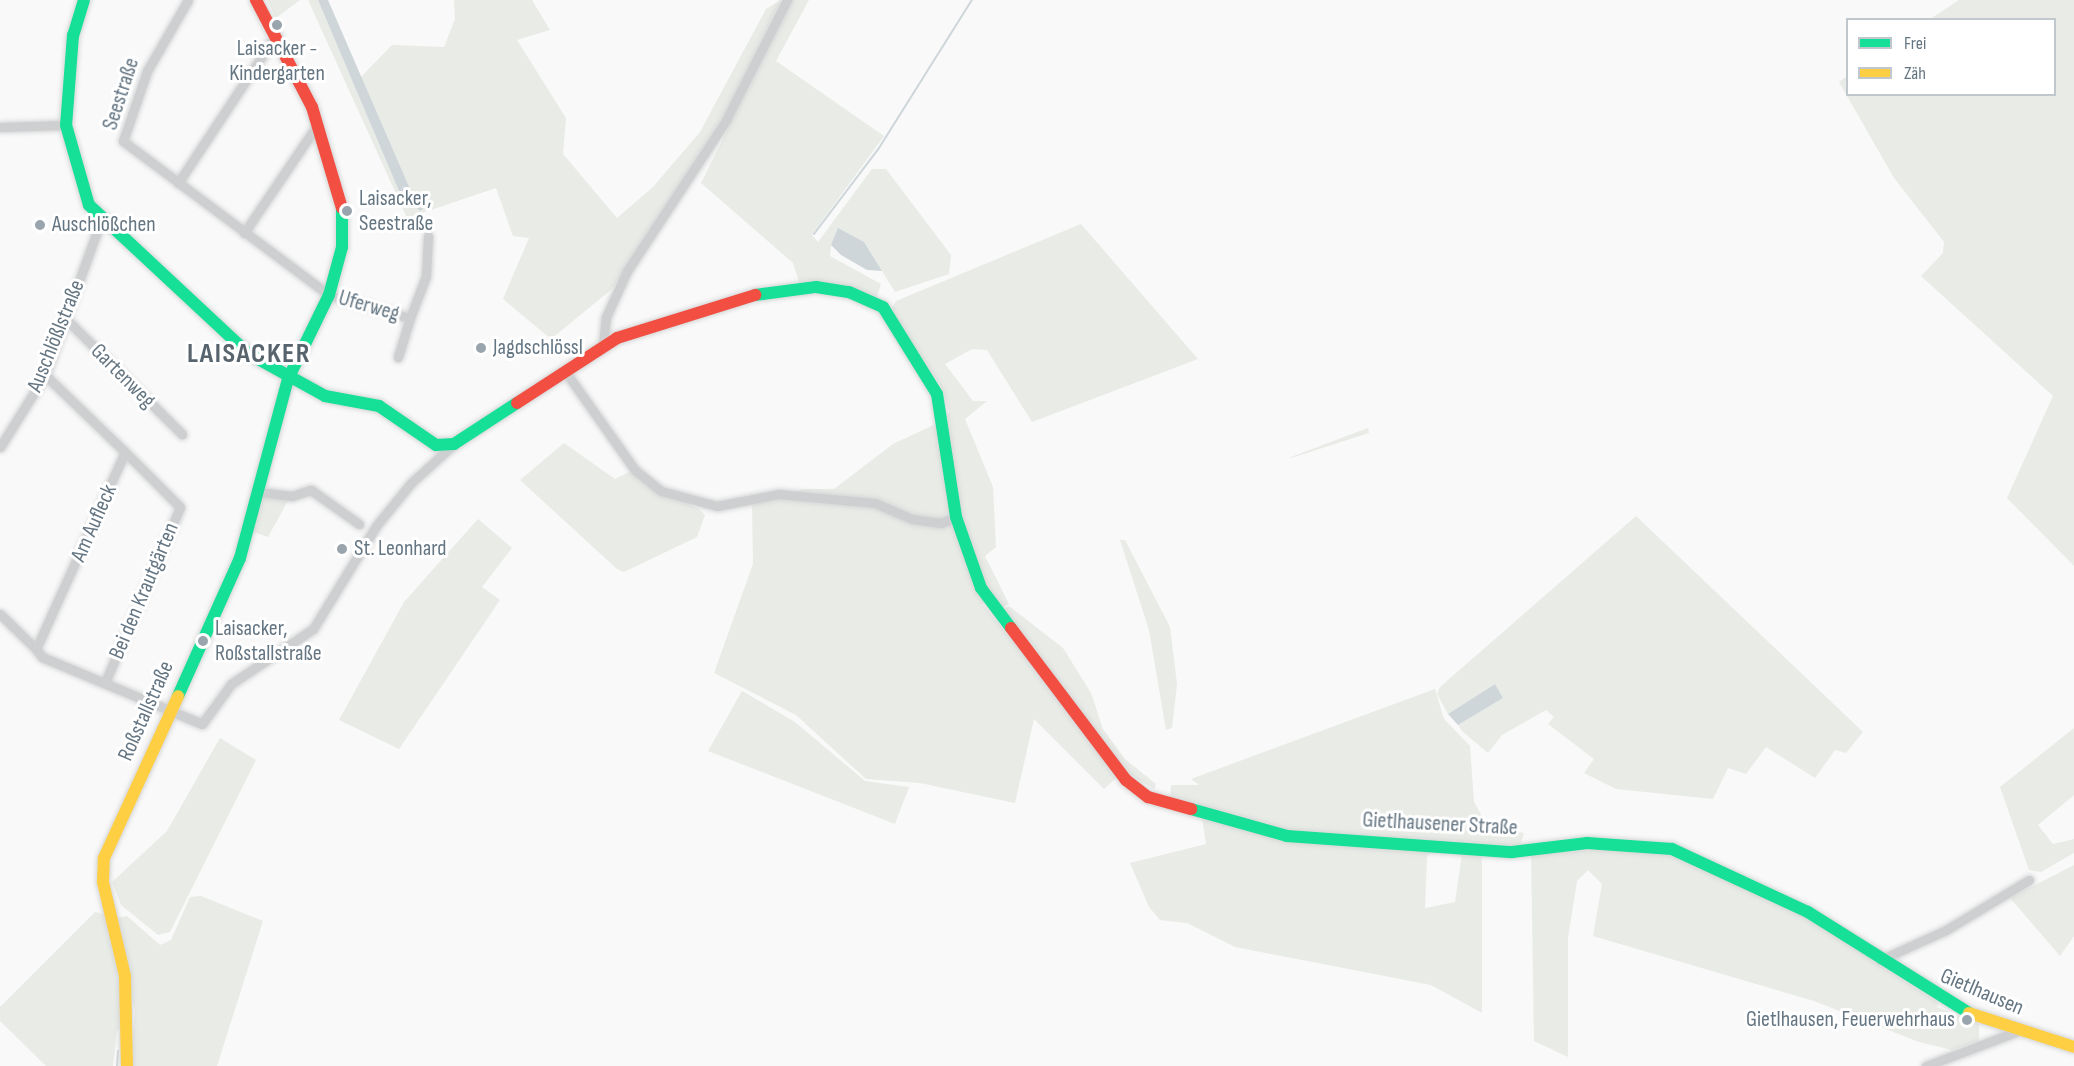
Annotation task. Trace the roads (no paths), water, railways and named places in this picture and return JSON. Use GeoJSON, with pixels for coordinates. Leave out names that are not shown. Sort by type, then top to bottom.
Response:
{"type":"FeatureCollection","features":[{"type":"Feature","properties":{"kind":"street"},"geometry":{"type":"LineString","coordinates":[[84,0],[73,35],[66,125],[80,187],[101,220],[249,354],[288,379],[325,396],[379,406],[436,445],[454,444]]}},
{"type":"Feature","properties":{"kind":"street","name":"Seestraße"},"geometry":{"type":"LineString","coordinates":[[188,0],[147,71],[123,141],[328,295]]}},
{"type":"Feature","properties":{"kind":"street"},"geometry":{"type":"LineString","coordinates":[[256,0],[276,35],[317,125],[342,201],[342,247],[328,295],[288,379]]}},
{"type":"Feature","properties":{"kind":"street"},"geometry":{"type":"LineString","coordinates":[[603,345],[606,316],[627,271],[726,120],[787,0]]}},
{"type":"Feature","properties":{"kind":"street"},"geometry":{"type":"LineString","coordinates":[[178,183],[276,35]]}},
{"type":"Feature","properties":{"kind":"street"},"geometry":{"type":"LineString","coordinates":[[0,127],[66,125]]}},
{"type":"Feature","properties":{"kind":"street"},"geometry":{"type":"LineString","coordinates":[[244,233],[317,125]]}},
{"type":"Feature","properties":{"kind":"street","name":"Auschlößlstraße"},"geometry":{"type":"LineString","coordinates":[[0,447],[45,375],[101,220]]}},
{"type":"Feature","properties":{"kind":"street","name":"Uferweg"},"geometry":{"type":"LineString","coordinates":[[398,357],[426,276],[428,236]]}},
{"type":"Feature","properties":{"kind":"street","name":"Gietlhausener Straße"},"geometry":{"type":"LineString","coordinates":[[454,444],[567,374],[603,345],[750,296],[816,287],[849,292],[883,307],[908,340],[937,394],[956,517],[968,560],[995,611],[1126,780],[1148,798],[1287,836],[1490,851],[1631,842],[1672,849],[1808,912],[1881,960]]}},
{"type":"Feature","properties":{"kind":"street","name":"Uferweg"},"geometry":{"type":"LineString","coordinates":[[328,295],[410,318]]}},
{"type":"Feature","properties":{"kind":"street","name":"Gartenweg"},"geometry":{"type":"LineString","coordinates":[[65,318],[182,434]]}},
{"type":"Feature","properties":{"kind":"street"},"geometry":{"type":"LineString","coordinates":[[567,374],[635,470],[661,491],[717,506],[778,494],[875,503],[931,522],[956,517]]}},
{"type":"Feature","properties":{"kind":"street"},"geometry":{"type":"LineString","coordinates":[[45,375],[125,452]]}},
{"type":"Feature","properties":{"kind":"street","name":"Roßstallstraße"},"geometry":{"type":"LineString","coordinates":[[127,1066],[125,976],[103,882],[104,858],[168,711],[240,558],[288,379]]}},
{"type":"Feature","properties":{"kind":"street"},"geometry":{"type":"LineString","coordinates":[[0,614],[42,657],[106,680],[168,711],[202,724],[231,684],[313,629],[382,518],[454,444]]}},
{"type":"Feature","properties":{"kind":"street","name":"Am Aufleck"},"geometry":{"type":"LineString","coordinates":[[36,649],[125,452]]}},
{"type":"Feature","properties":{"kind":"street","name":"Bei den Krautgärten"},"geometry":{"type":"LineString","coordinates":[[106,680],[180,507],[125,452]]}},
{"type":"Feature","properties":{"kind":"street"},"geometry":{"type":"LineString","coordinates":[[259,492],[292,496],[311,490],[359,524]]}},
{"type":"Feature","properties":{"kind":"street"},"geometry":{"type":"LineString","coordinates":[[1881,960],[1947,930],[2029,880]]}},
{"type":"Feature","properties":{"kind":"street","name":"Gietlhausen"},"geometry":{"type":"LineString","coordinates":[[1881,960],[1937,997],[2018,1030],[2074,1047]]}},
{"type":"Feature","properties":{"kind":"street"},"geometry":{"type":"LineString","coordinates":[[1926,1066],[2018,1030]]}},
{"type":"Feature","properties":{"kind":"waterway"},"geometry":{"type":"LineString","coordinates":[[814,234],[879,148],[972,0]]}},
{"type":"Feature","properties":{"kind":"waterway"},"geometry":{"type":"LineString","coordinates":[[117,1066],[118,1051]]}},
{"type":"Feature","properties":{"kind":"place","name":"Laisacker - Kindergarten"},"geometry":{"type":"Point","coordinates":[277,25]}},
{"type":"Feature","properties":{"kind":"place","name":"Laisacker, Seestraße"},"geometry":{"type":"Point","coordinates":[347,211]}},
{"type":"Feature","properties":{"kind":"place","name":"Auschlößchen"},"geometry":{"type":"Point","coordinates":[40,225]}},
{"type":"Feature","properties":{"kind":"place","name":"Jagdschlössl"},"geometry":{"type":"Point","coordinates":[481,348]}},
{"type":"Feature","properties":{"kind":"place","name":"St. Leonhard"},"geometry":{"type":"Point","coordinates":[342,549]}},
{"type":"Feature","properties":{"kind":"place","name":"Laisacker, Roßstallstraße"},"geometry":{"type":"Point","coordinates":[203,641]}},
{"type":"Feature","properties":{"kind":"place","name":"Gietlhausen, Feuerwehrhaus"},"geometry":{"type":"Point","coordinates":[1967,1020]}},
{"type":"Feature","properties":{"kind":"district","name":"LAISACKER"},"geometry":{"type":"Point","coordinates":[249,354]}}]}
